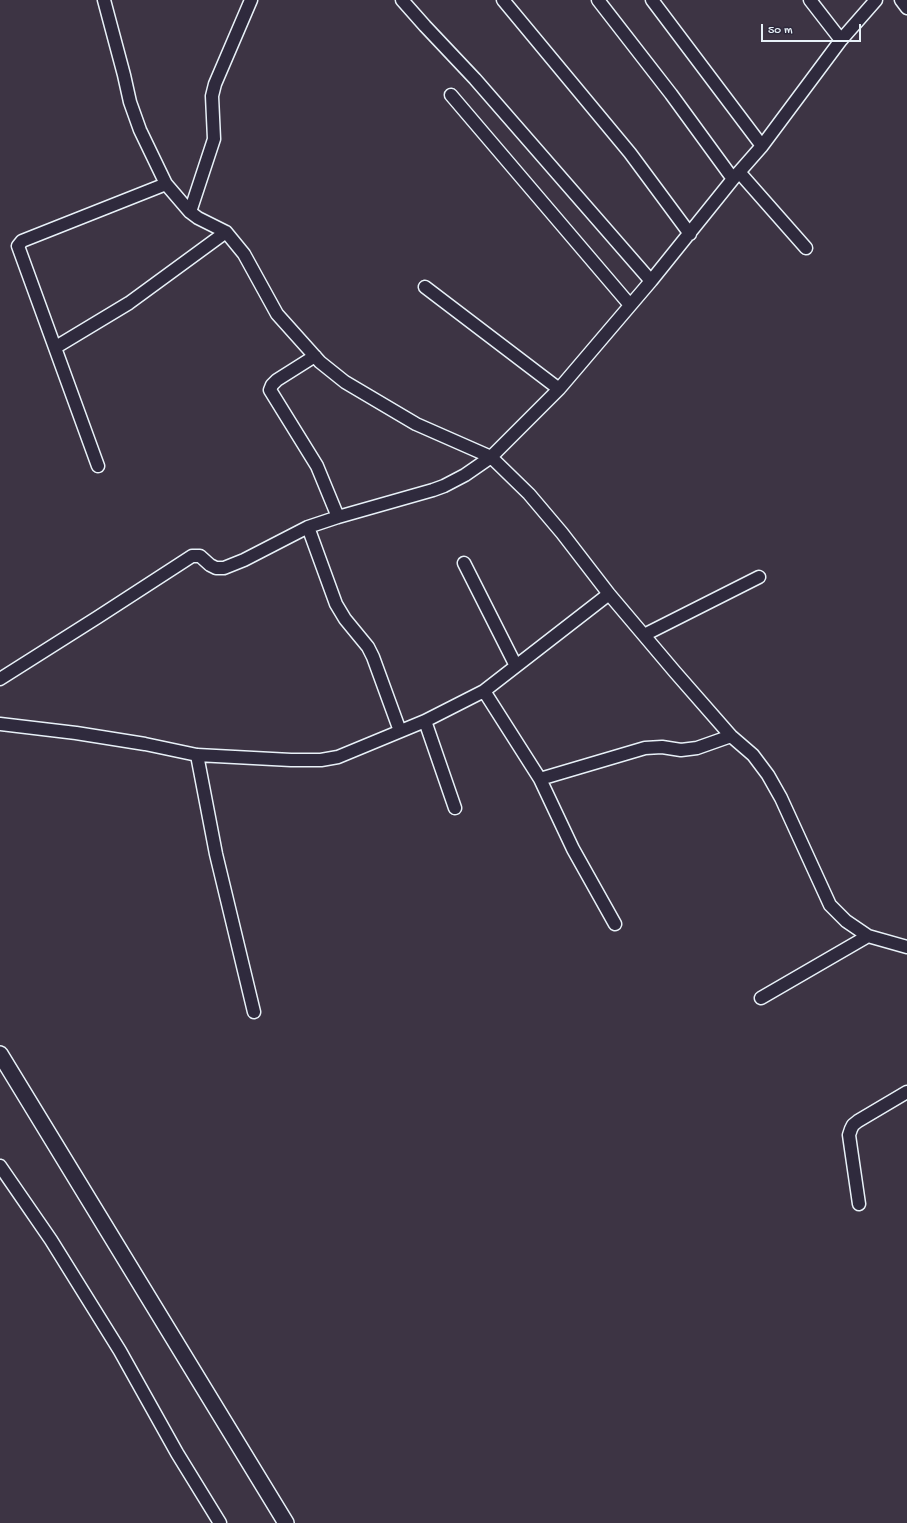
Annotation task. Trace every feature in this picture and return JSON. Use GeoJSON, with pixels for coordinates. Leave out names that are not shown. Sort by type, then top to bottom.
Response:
{"type":"FeatureCollection","features":[{"type":"Feature","properties":{"kind":"street"},"geometry":{"type":"LineString","coordinates":[[104,0],[130,102],[140,130],[166,184],[190,212],[226,232],[244,254],[277,314],[320,362],[345,382],[416,424],[491,457],[529,494],[567,539],[608,594],[731,736],[753,755],[768,775],[781,798],[830,905],[846,921],[868,936],[907,947]]}},
{"type":"Feature","properties":{"kind":"street"},"geometry":{"type":"LineString","coordinates":[[190,212],[214,139],[212,96],[215,84],[251,0]]}},
{"type":"Feature","properties":{"kind":"street"},"geometry":{"type":"LineString","coordinates":[[402,0],[475,79],[651,280]]}},
{"type":"Feature","properties":{"kind":"street"},"geometry":{"type":"LineString","coordinates":[[503,0],[630,153],[690,234]]}},
{"type":"Feature","properties":{"kind":"street"},"geometry":{"type":"LineString","coordinates":[[598,0],[736,175],[806,248]]}},
{"type":"Feature","properties":{"kind":"street"},"geometry":{"type":"LineString","coordinates":[[652,0],[762,146]]}},
{"type":"Feature","properties":{"kind":"street"},"geometry":{"type":"LineString","coordinates":[[810,0],[841,40]]}},
{"type":"Feature","properties":{"kind":"street"},"geometry":{"type":"LineString","coordinates":[[0,679],[192,556],[200,556],[216,568],[224,568],[244,560],[308,527],[444,486],[465,475],[491,457],[559,389],[690,234],[736,175],[762,146],[841,40],[876,0]]}},
{"type":"Feature","properties":{"kind":"street"},"geometry":{"type":"LineString","coordinates":[[901,0],[907,8]]}},
{"type":"Feature","properties":{"kind":"street"},"geometry":{"type":"LineString","coordinates":[[451,95],[630,305]]}},
{"type":"Feature","properties":{"kind":"street"},"geometry":{"type":"LineString","coordinates":[[98,466],[19,248],[19,244],[22,241],[166,184]]}},
{"type":"Feature","properties":{"kind":"street"},"geometry":{"type":"LineString","coordinates":[[56,347],[129,303],[226,232]]}},
{"type":"Feature","properties":{"kind":"street"},"geometry":{"type":"LineString","coordinates":[[425,287],[559,389]]}},
{"type":"Feature","properties":{"kind":"street"},"geometry":{"type":"LineString","coordinates":[[315,356],[277,380],[272,385],[270,390],[317,466],[338,517]]}},
{"type":"Feature","properties":{"kind":"street"},"geometry":{"type":"LineString","coordinates":[[308,527],[336,604],[345,619],[368,647],[400,731]]}},
{"type":"Feature","properties":{"kind":"street"},"geometry":{"type":"LineString","coordinates":[[464,563],[516,666]]}},
{"type":"Feature","properties":{"kind":"street"},"geometry":{"type":"LineString","coordinates":[[644,635],[758,577]]}},
{"type":"Feature","properties":{"kind":"street"},"geometry":{"type":"LineString","coordinates":[[0,724],[76,733],[145,744],[196,755],[291,760],[321,760],[338,757],[352,753],[400,731],[425,722],[484,691],[608,594]]}},
{"type":"Feature","properties":{"kind":"street"},"geometry":{"type":"LineString","coordinates":[[484,691],[540,779],[573,849],[615,924]]}},
{"type":"Feature","properties":{"kind":"street"},"geometry":{"type":"LineString","coordinates":[[425,722],[455,808]]}},
{"type":"Feature","properties":{"kind":"street"},"geometry":{"type":"LineString","coordinates":[[540,779],[645,748],[662,747],[681,750],[696,748],[731,736]]}},
{"type":"Feature","properties":{"kind":"street"},"geometry":{"type":"LineString","coordinates":[[196,755],[216,854],[254,1012]]}},
{"type":"Feature","properties":{"kind":"street"},"geometry":{"type":"LineString","coordinates":[[761,998],[868,936]]}},
{"type":"Feature","properties":{"kind":"street"},"geometry":{"type":"LineString","coordinates":[[0,1054],[286,1523]]}},
{"type":"Feature","properties":{"kind":"street"},"geometry":{"type":"LineString","coordinates":[[859,1204],[849,1135],[851,1129],[858,1121],[907,1092]]}},
{"type":"Feature","properties":{"kind":"street"},"geometry":{"type":"LineString","coordinates":[[0,1166],[51,1240],[120,1351],[177,1453],[220,1523]]}}]}
